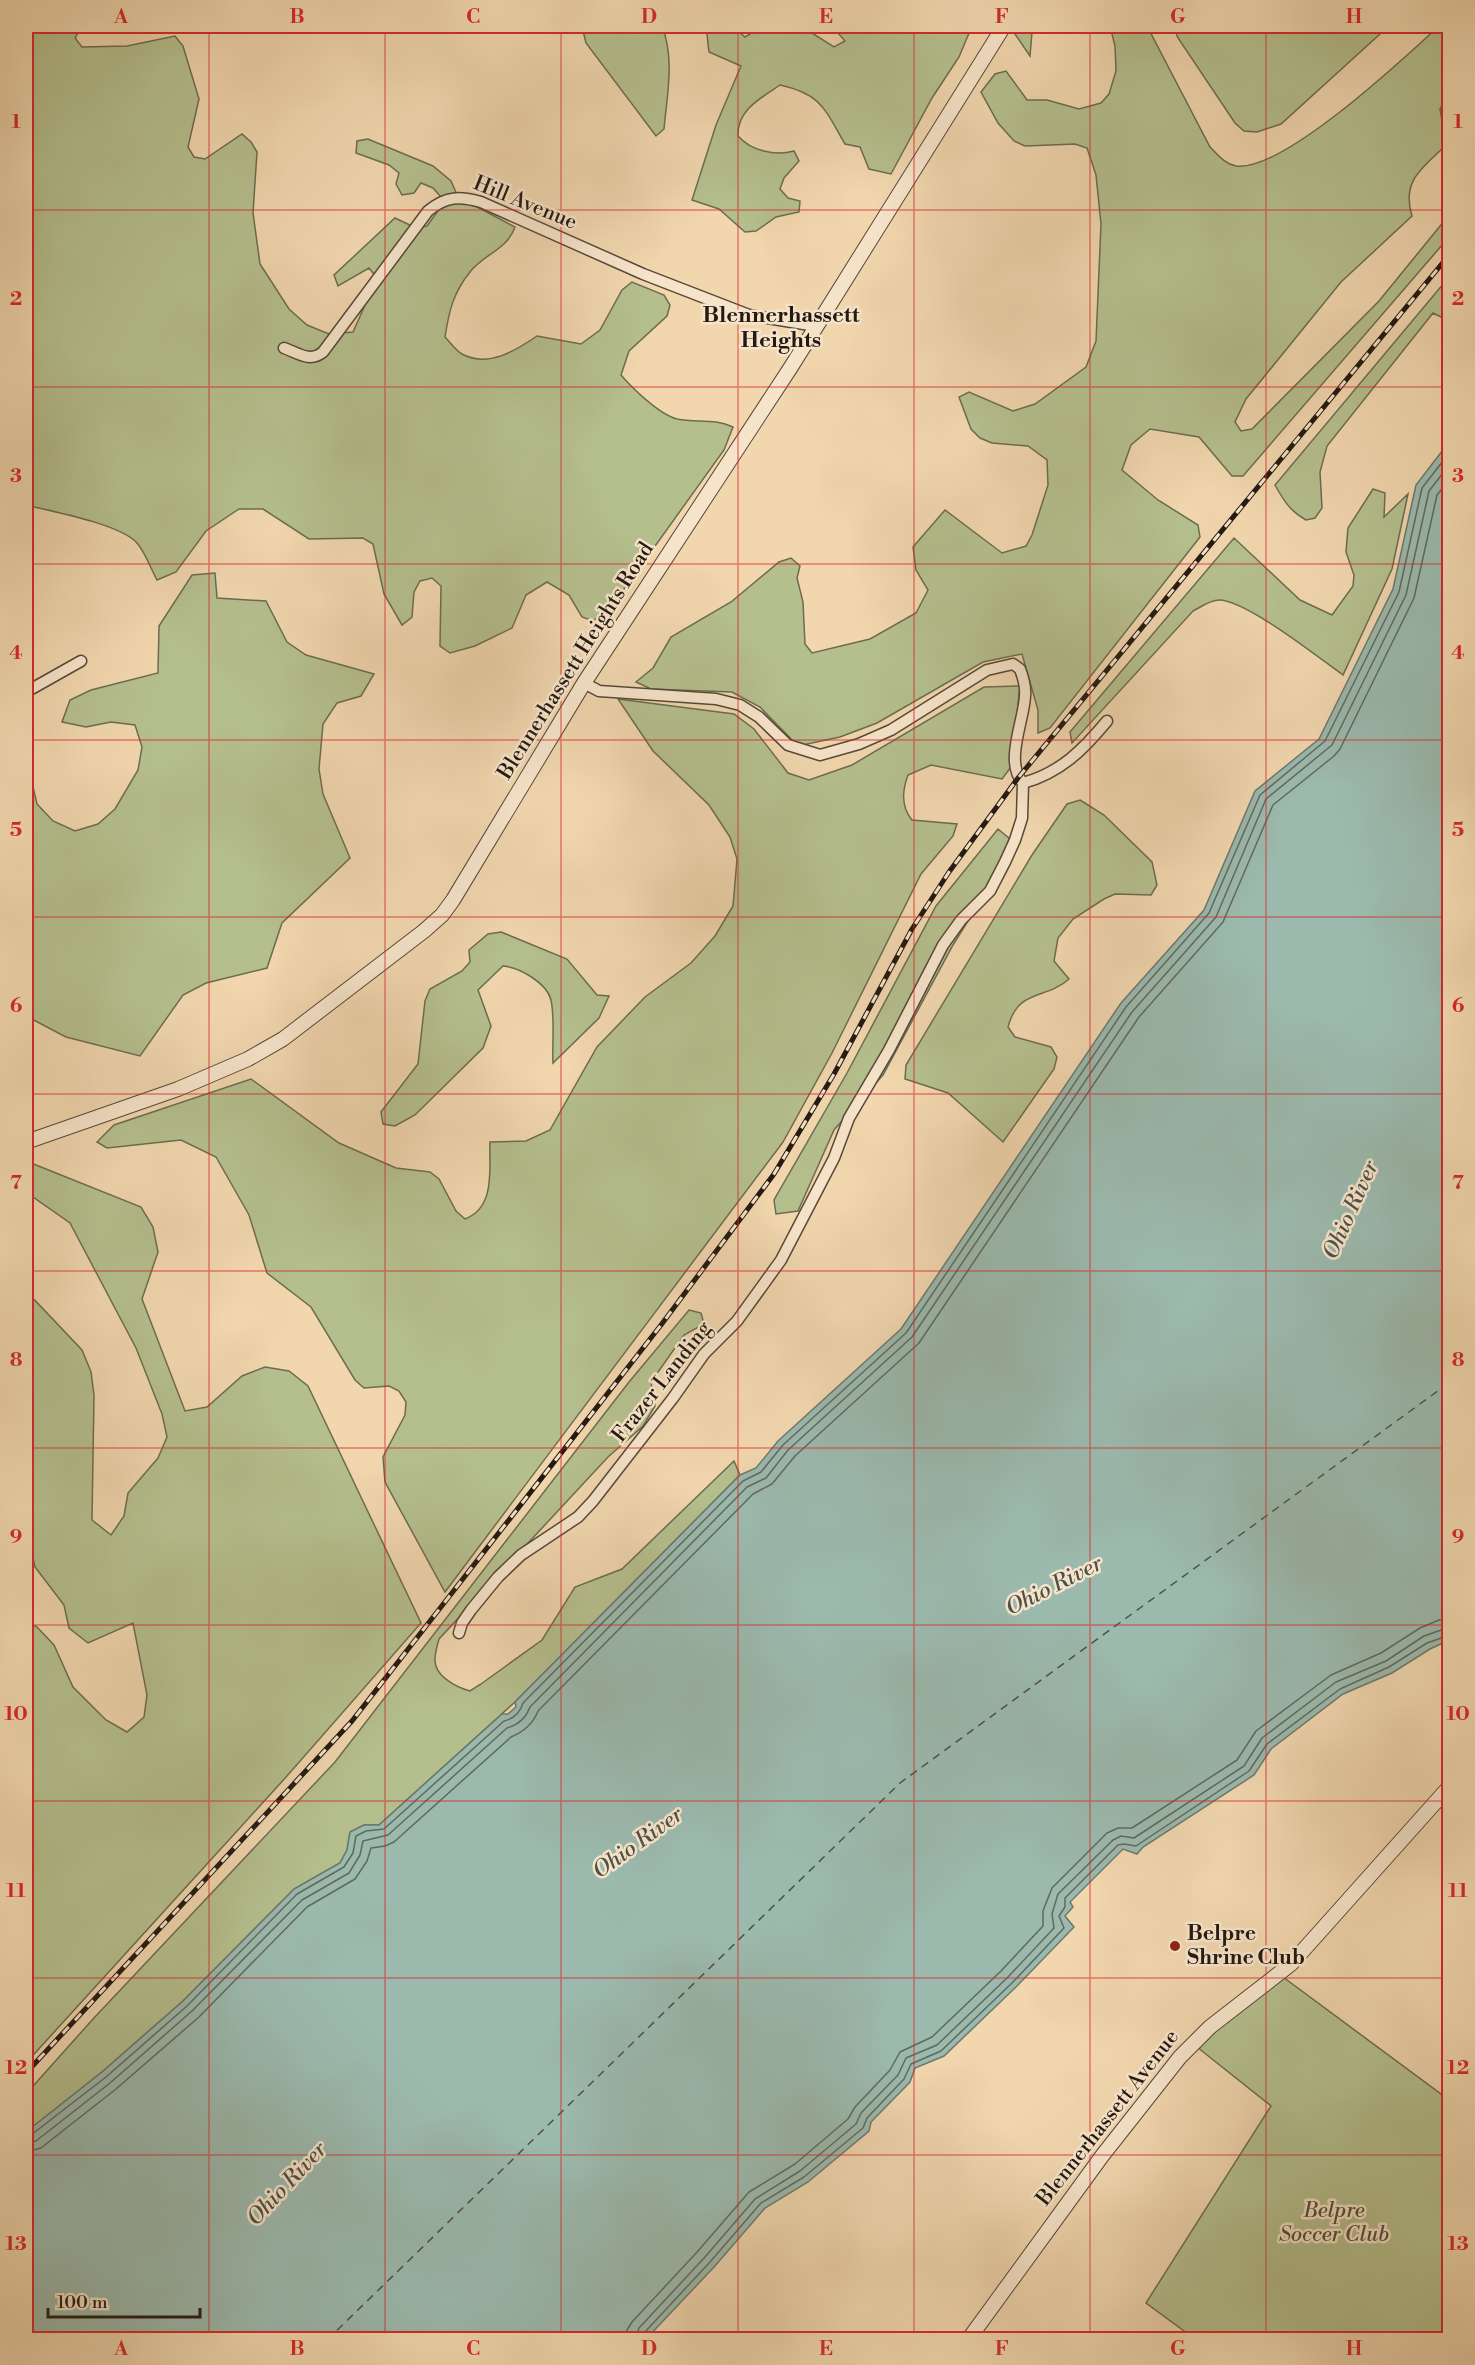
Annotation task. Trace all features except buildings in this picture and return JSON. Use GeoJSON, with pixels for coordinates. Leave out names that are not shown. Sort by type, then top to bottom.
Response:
{"type":"FeatureCollection","features":[{"type":"Feature","properties":{"kind":"street","name":"Blennerhassett Heights Road"},"geometry":{"type":"LineString","coordinates":[[26,1142],[178,1089],[248,1059],[292,1033],[442,915],[584,683],[792,367],[1004,26]]}},
{"type":"Feature","properties":{"kind":"street","name":"Hill Avenue"},"geometry":{"type":"LineString","coordinates":[[284,348],[316,358],[323,352],[428,211],[436,204],[462,197],[481,202],[643,274],[749,315],[816,326]]}},
{"type":"Feature","properties":{"kind":"street"},"geometry":{"type":"LineString","coordinates":[[26,692],[81,661]]}},
{"type":"Feature","properties":{"kind":"street","name":"Frazer Landing"},"geometry":{"type":"LineString","coordinates":[[459,1633],[462,1623],[471,1610],[498,1577],[521,1555],[578,1517],[593,1501],[704,1354],[737,1321],[780,1260],[834,1158],[849,1118],[888,1050],[943,945],[961,920],[990,891],[1016,840],[1022,818],[1023,783],[1018,778],[1016,753],[1025,697],[1024,680],[1020,669],[1013,664],[987,670],[891,730],[859,744],[820,755],[788,745],[759,717],[740,705],[716,699],[599,691],[584,683]]}},
{"type":"Feature","properties":{"kind":"street"},"geometry":{"type":"LineString","coordinates":[[1023,783],[1040,778],[1068,762],[1107,721]]}},
{"type":"Feature","properties":{"kind":"street","name":"Blennerhassett Avenue"},"geometry":{"type":"LineString","coordinates":[[968,2340],[1102,2156],[1180,2057],[1210,2027],[1295,1959],[1449,1786]]}},
{"type":"Feature","properties":{"kind":"green space"},"geometry":{"type":"Polygon","coordinates":[[[26,26],[82,26],[75,38],[82,47],[127,46],[175,36],[183,46],[199,99],[188,147],[194,157],[205,159],[242,134],[251,142],[257,152],[253,213],[260,264],[289,309],[307,325],[329,334],[353,332],[377,278],[369,268],[338,286],[334,275],[395,218],[416,228],[427,226],[440,208],[441,197],[433,188],[421,183],[414,193],[402,195],[396,184],[399,173],[389,165],[356,153],[357,141],[368,139],[433,166],[451,181],[458,197],[515,227],[501,247],[470,272],[456,295],[445,337],[462,354],[482,359],[501,356],[537,336],[581,344],[600,330],[622,290],[632,282],[664,295],[670,305],[667,316],[629,351],[621,375],[647,400],[670,416],[733,427],[724,450],[612,606],[593,621],[582,617],[569,595],[547,582],[526,595],[512,628],[475,646],[450,653],[440,646],[441,586],[432,578],[420,581],[414,592],[412,617],[402,625],[384,594],[373,544],[363,538],[309,539],[263,509],[239,509],[206,531],[176,572],[157,580],[140,547],[128,536],[101,524],[26,505],[26,26]]]}},
{"type":"Feature","properties":{"kind":"green space"},"geometry":{"type":"Polygon","coordinates":[[[621,26],[662,26],[668,51],[669,77],[664,129],[656,136],[586,43],[583,31],[617,29],[621,26]]]}},
{"type":"Feature","properties":{"kind":"green space"},"geometry":{"type":"Polygon","coordinates":[[[706,26],[732,26],[745,37],[763,26],[804,28],[834,47],[845,41],[832,26],[972,26],[959,57],[932,98],[891,174],[869,169],[860,147],[845,144],[821,105],[805,93],[780,85],[758,100],[741,119],[738,136],[756,149],[779,153],[794,151],[799,161],[784,178],[780,189],[788,198],[800,201],[799,212],[776,217],[756,231],[745,232],[719,209],[692,200],[716,125],[741,66],[709,52],[706,26]]]}},
{"type":"Feature","properties":{"kind":"green space"},"geometry":{"type":"Polygon","coordinates":[[[1019,26],[1035,26],[1032,32],[1030,56],[1015,34],[1019,26]]]}},
{"type":"Feature","properties":{"kind":"green space"},"geometry":{"type":"Polygon","coordinates":[[[1110,26],[1147,26],[1210,147],[1225,161],[1236,166],[1257,163],[1311,133],[1342,111],[1439,26],[1449,26],[1449,93],[1440,109],[1446,145],[1422,168],[1412,184],[1409,204],[1412,216],[1341,282],[1246,399],[1235,422],[1241,431],[1252,429],[1379,301],[1449,215],[1449,237],[1243,476],[1232,476],[1199,437],[1150,429],[1131,445],[1122,470],[1158,500],[1198,525],[1200,537],[1050,728],[1038,733],[1038,710],[1022,654],[983,662],[877,723],[840,737],[798,746],[760,707],[732,692],[651,689],[636,682],[653,668],[671,637],[731,602],[779,562],[791,558],[800,566],[797,578],[803,602],[805,644],[812,653],[870,639],[916,613],[928,590],[916,570],[913,547],[945,510],[1002,553],[1026,546],[1032,535],[1048,485],[1047,460],[1028,446],[992,443],[980,438],[971,429],[959,397],[969,392],[1013,411],[1035,404],[1086,367],[1096,341],[1101,224],[1096,175],[1087,148],[1075,144],[1025,146],[1014,141],[998,123],[981,92],[995,74],[1006,71],[1027,100],[1047,100],[1079,109],[1101,103],[1109,94],[1116,71],[1115,46],[1110,26]]]}},
{"type":"Feature","properties":{"kind":"green space"},"geometry":{"type":"Polygon","coordinates":[[[1173,26],[1386,26],[1281,124],[1257,132],[1244,131],[1235,123],[1178,38],[1173,26]]]}},
{"type":"Feature","properties":{"kind":"green space"},"geometry":{"type":"Polygon","coordinates":[[[1449,277],[1449,321],[1433,313],[1327,446],[1320,472],[1322,508],[1315,518],[1306,520],[1288,505],[1275,485],[1449,277]]]}},
{"type":"Feature","properties":{"kind":"green space"},"geometry":{"type":"Polygon","coordinates":[[[1373,489],[1385,493],[1384,517],[1408,494],[1392,569],[1343,675],[1264,619],[1231,603],[1216,600],[1193,611],[1072,743],[1070,732],[1234,538],[1300,600],[1332,615],[1353,586],[1354,575],[1346,552],[1348,528],[1373,489]]]}},
{"type":"Feature","properties":{"kind":"green space"},"geometry":{"type":"Polygon","coordinates":[[[215,573],[217,598],[266,601],[287,642],[306,655],[374,674],[361,696],[337,703],[323,724],[319,769],[323,794],[350,858],[282,923],[267,968],[206,983],[183,995],[140,1056],[66,1037],[26,1016],[26,757],[37,804],[53,821],[75,831],[98,824],[115,809],[138,770],[142,747],[135,725],[111,722],[86,727],[62,722],[70,700],[91,690],[158,673],[159,626],[192,575],[215,573]]]}},
{"type":"Feature","properties":{"kind":"green space"},"geometry":{"type":"Polygon","coordinates":[[[1020,686],[1011,767],[1002,779],[931,765],[908,775],[904,799],[908,815],[912,820],[957,824],[953,836],[921,874],[832,1053],[783,1142],[445,1592],[385,1482],[383,1457],[405,1415],[406,1402],[399,1391],[389,1386],[364,1388],[355,1380],[311,1307],[267,1273],[249,1215],[216,1157],[181,1140],[107,1148],[97,1142],[114,1125],[251,1079],[339,1143],[396,1168],[430,1172],[439,1179],[456,1211],[465,1219],[482,1206],[486,1196],[490,1175],[490,1142],[526,1141],[550,1130],[597,1047],[645,997],[691,963],[715,936],[733,906],[737,859],[730,837],[709,805],[653,751],[618,699],[734,714],[754,729],[788,773],[809,780],[852,765],[984,687],[1020,686]]]}},
{"type":"Feature","properties":{"kind":"green space"},"geometry":{"type":"Polygon","coordinates":[[[1080,800],[1104,815],[1152,862],[1157,885],[1151,895],[1115,894],[1104,899],[1073,919],[1058,938],[1054,961],[1069,979],[1051,990],[1026,1000],[1013,1015],[1008,1027],[1015,1037],[1051,1047],[1057,1057],[1054,1069],[1003,1142],[948,1093],[905,1079],[906,1065],[1032,855],[1067,804],[1080,800]]]}},
{"type":"Feature","properties":{"kind":"green space"},"geometry":{"type":"Polygon","coordinates":[[[998,829],[1016,844],[953,945],[883,1075],[834,1130],[798,1211],[776,1214],[774,1200],[847,1073],[936,906],[998,829]]]}},
{"type":"Feature","properties":{"kind":"green space"},"geometry":{"type":"Polygon","coordinates":[[[501,932],[567,959],[597,995],[609,996],[599,1018],[553,1063],[553,1015],[548,994],[532,977],[517,969],[503,966],[478,990],[491,1026],[483,1048],[415,1115],[395,1126],[383,1124],[381,1112],[418,1064],[425,1001],[430,989],[462,971],[470,962],[469,950],[488,934],[501,932]]]}},
{"type":"Feature","properties":{"kind":"green space"},"geometry":{"type":"Polygon","coordinates":[[[31,1163],[141,1207],[153,1227],[158,1252],[142,1299],[185,1411],[207,1407],[242,1376],[265,1367],[289,1371],[308,1386],[421,1623],[287,1776],[26,2063],[26,1621],[37,1627],[54,1645],[73,1687],[106,1720],[127,1732],[144,1717],[147,1695],[133,1623],[88,1643],[69,1628],[64,1605],[35,1567],[26,1527],[26,1291],[82,1350],[91,1372],[94,1395],[92,1520],[111,1535],[124,1516],[128,1493],[158,1458],[167,1437],[162,1414],[136,1348],[70,1223],[26,1192],[26,1166],[31,1163]]]}},
{"type":"Feature","properties":{"kind":"green space"},"geometry":{"type":"Polygon","coordinates":[[[689,1310],[701,1313],[704,1324],[684,1335],[651,1382],[655,1406],[643,1426],[608,1457],[439,1639],[435,1659],[438,1671],[453,1684],[470,1691],[481,1684],[542,1640],[575,1587],[622,1569],[734,1461],[740,1475],[515,1702],[379,1825],[364,1825],[350,1832],[347,1850],[340,1863],[294,1889],[183,2001],[102,2072],[26,2132],[26,2094],[93,2019],[335,1762],[629,1382],[689,1310]]]}},
{"type":"Feature","properties":{"kind":"green space","name":"Belpre Soccer Club"},"geometry":{"type":"Polygon","coordinates":[[[1283,1977],[1449,2100],[1449,2339],[1195,2339],[1146,2303],[1271,2106],[1197,2047],[1213,2030],[1283,1977]]]}},
{"type":"Feature","properties":{"kind":"water","name":"Ohio River"},"geometry":{"type":"Polygon","coordinates":[[[1449,442],[1449,1640],[1392,1673],[1343,1694],[1271,1749],[1254,1775],[1143,1847],[1137,1854],[1123,1849],[1070,1902],[1073,1907],[1065,1916],[1074,1927],[1017,1986],[944,2056],[915,2068],[910,2082],[871,2122],[869,2131],[808,2182],[765,2208],[715,2266],[646,2339],[26,2339],[26,2132],[102,2072],[183,2001],[294,1889],[340,1863],[347,1850],[350,1832],[364,1825],[379,1825],[502,1714],[508,1714],[516,1707],[515,1702],[740,1475],[756,1468],[778,1441],[901,1329],[1121,1003],[1204,910],[1255,791],[1319,739],[1393,589],[1416,485],[1449,442]]]}},
{"type":"Feature","properties":{"kind":"ferry route"},"geometry":{"type":"LineString","coordinates":[[327,2340],[900,1783],[1450,1382]]}},
{"type":"Feature","properties":{"kind":"railway"},"geometry":{"type":"LineString","coordinates":[[26,2073],[352,1721],[661,1325],[774,1174],[834,1074],[912,929],[949,872],[1018,778],[1450,254]]}},
{"type":"Feature","properties":{"kind":"place","name":"Belpre Shrine Club"},"geometry":{"type":"Point","coordinates":[1175,1946]}},
{"type":"Feature","properties":{"kind":"district","name":"Blennerhassett Heights"},"geometry":{"type":"Point","coordinates":[781,328]}}]}
